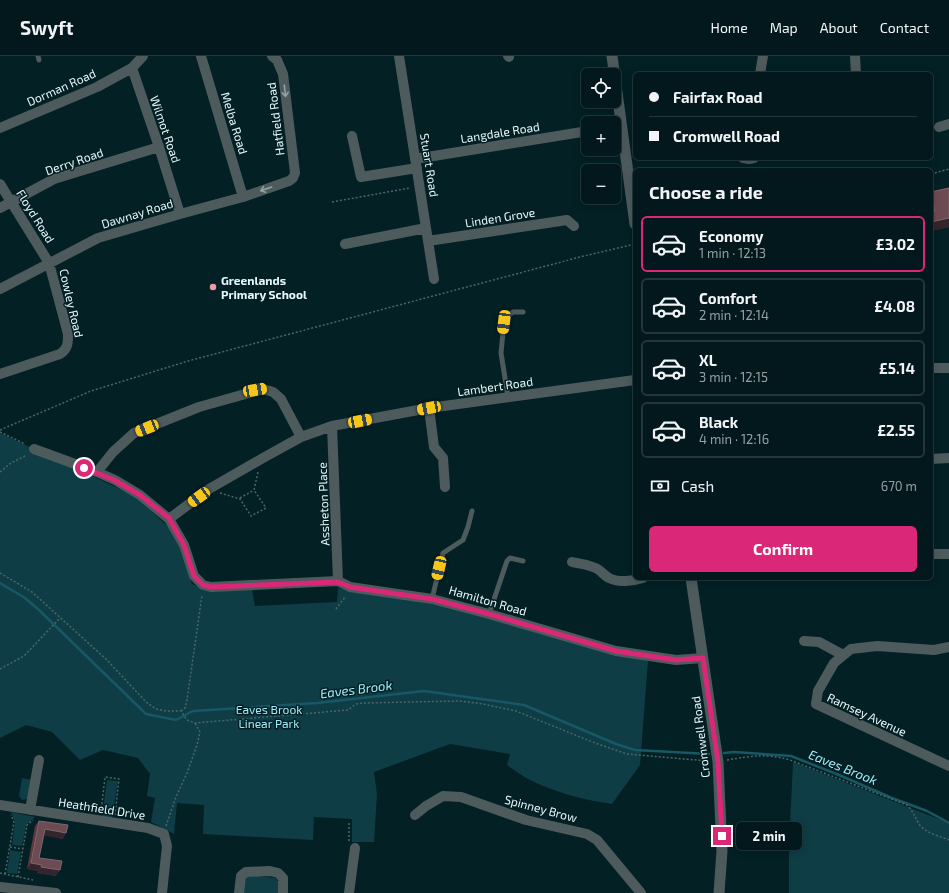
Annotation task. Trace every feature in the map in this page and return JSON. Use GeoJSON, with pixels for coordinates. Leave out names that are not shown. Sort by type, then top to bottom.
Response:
{"type":"FeatureCollection","features":[{"type":"Feature","properties":{"kind":"street"},"geometry":{"type":"LineString","coordinates":[[132,68],[143,56]]}},
{"type":"Feature","properties":{"kind":"street","name":"Melba Road"},"geometry":{"type":"LineString","coordinates":[[201,56],[243,197]]}},
{"type":"Feature","properties":{"kind":"street","name":"Hatfield Road"},"geometry":{"type":"LineString","coordinates":[[272,56],[277,60],[283,74],[295,173],[293,178],[289,181]]}},
{"type":"Feature","properties":{"kind":"street","name":"Stuart Road"},"geometry":{"type":"LineString","coordinates":[[399,56],[434,279]]}},
{"type":"Feature","properties":{"kind":"street"},"geometry":{"type":"LineString","coordinates":[[612,56],[617,116]]}},
{"type":"Feature","properties":{"kind":"street"},"geometry":{"type":"LineString","coordinates":[[760,72],[763,56]]}},
{"type":"Feature","properties":{"kind":"street"},"geometry":{"type":"LineString","coordinates":[[855,56],[856,72]]}},
{"type":"Feature","properties":{"kind":"street","name":"Dorman Road"},"geometry":{"type":"LineString","coordinates":[[0,128],[97,87],[132,68]]}},
{"type":"Feature","properties":{"kind":"street","name":"Wilmot Road"},"geometry":{"type":"LineString","coordinates":[[132,68],[180,214]]}},
{"type":"Feature","properties":{"kind":"street","name":"Langdale Road"},"geometry":{"type":"LineString","coordinates":[[352,136],[361,177],[416,164],[581,131]]}},
{"type":"Feature","properties":{"kind":"street"},"geometry":{"type":"LineString","coordinates":[[621,142],[633,208]]}},
{"type":"Feature","properties":{"kind":"street","name":"Derry Road"},"geometry":{"type":"LineString","coordinates":[[0,208],[54,179],[159,147]]}},
{"type":"Feature","properties":{"kind":"street","name":"Dawnay Road"},"geometry":{"type":"LineString","coordinates":[[0,289],[98,238],[243,197],[289,181]]}},
{"type":"Feature","properties":{"kind":"street","name":"Floyd Road"},"geometry":{"type":"LineString","coordinates":[[0,184],[12,201],[49,263]]}},
{"type":"Feature","properties":{"kind":"street","name":"Linden Grove"},"geometry":{"type":"LineString","coordinates":[[428,242],[567,220],[574,226]]}},
{"type":"Feature","properties":{"kind":"street"},"geometry":{"type":"LineString","coordinates":[[345,244],[426,228]]}},
{"type":"Feature","properties":{"kind":"street","name":"Cowley Road"},"geometry":{"type":"LineString","coordinates":[[0,374],[65,351],[68,344],[68,334],[49,263]]}},
{"type":"Feature","properties":{"kind":"street"},"geometry":{"type":"LineString","coordinates":[[933,368],[949,368]]}},
{"type":"Feature","properties":{"kind":"street","name":"Lambert Road"},"geometry":{"type":"LineString","coordinates":[[169,518],[209,489],[261,458],[301,437],[332,426],[429,408],[633,380]]}},
{"type":"Feature","properties":{"kind":"street"},"geometry":{"type":"LineString","coordinates":[[97,472],[113,452],[134,433],[199,407],[263,389],[273,392],[281,399],[301,437]]}},
{"type":"Feature","properties":{"kind":"street"},"geometry":{"type":"LineString","coordinates":[[429,408],[434,447],[443,458],[445,487]]}},
{"type":"Feature","properties":{"kind":"street","name":"Assheton Place"},"geometry":{"type":"LineString","coordinates":[[332,426],[338,582]]}},
{"type":"Feature","properties":{"kind":"street"},"geometry":{"type":"LineString","coordinates":[[34,449],[97,472],[114,480],[140,495],[169,518],[184,545],[194,576],[203,585]]}},
{"type":"Feature","properties":{"kind":"street"},"geometry":{"type":"LineString","coordinates":[[933,458],[949,458]]}},
{"type":"Feature","properties":{"kind":"street"},"geometry":{"type":"LineString","coordinates":[[933,554],[949,554]]}},
{"type":"Feature","properties":{"kind":"street"},"geometry":{"type":"LineString","coordinates":[[572,562],[599,570],[608,578],[614,580],[633,580]]}},
{"type":"Feature","properties":{"kind":"street","name":"Cromwell Road"},"geometry":{"type":"LineString","coordinates":[[691,580],[718,762],[722,851],[719,893]]}},
{"type":"Feature","properties":{"kind":"street","name":"Hamilton Road"},"geometry":{"type":"LineString","coordinates":[[203,585],[211,587],[338,582],[350,587],[432,599],[616,651],[676,660],[703,658]]}},
{"type":"Feature","properties":{"kind":"street"},"geometry":{"type":"LineString","coordinates":[[804,641],[819,642],[843,655]]}},
{"type":"Feature","properties":{"kind":"street","name":"Ramsey Avenue"},"geometry":{"type":"LineString","coordinates":[[949,647],[934,650],[876,646],[851,649],[834,663],[818,691],[816,704],[949,766]]}},
{"type":"Feature","properties":{"kind":"street"},"geometry":{"type":"LineString","coordinates":[[30,810],[39,760]]}},
{"type":"Feature","properties":{"kind":"street","name":"Spinney Brow"},"geometry":{"type":"LineString","coordinates":[[415,815],[426,806],[443,796],[461,797],[526,820],[587,834],[597,840],[641,893]]}},
{"type":"Feature","properties":{"kind":"street","name":"Heathfield Drive"},"geometry":{"type":"LineString","coordinates":[[3,805],[148,828],[164,834]]}},
{"type":"Feature","properties":{"kind":"street"},"geometry":{"type":"LineString","coordinates":[[162,893],[167,846],[164,834]]}},
{"type":"Feature","properties":{"kind":"street"},"geometry":{"type":"LineString","coordinates":[[349,893],[355,848]]}},
{"type":"Feature","properties":{"kind":"street"},"geometry":{"type":"LineString","coordinates":[[239,893],[241,876],[246,872],[270,871],[278,873],[283,878],[283,893]]}},
{"type":"Feature","properties":{"kind":"street"},"geometry":{"type":"LineString","coordinates":[[0,887],[56,893]]}},
{"type":"Feature","properties":{"kind":"lane"},"geometry":{"type":"LineString","coordinates":[[508,397],[501,353],[504,322],[513,312],[523,312]]}},
{"type":"Feature","properties":{"kind":"lane"},"geometry":{"type":"LineString","coordinates":[[432,599],[443,553],[463,540],[472,511]]}},
{"type":"Feature","properties":{"kind":"lane"},"geometry":{"type":"LineString","coordinates":[[489,614],[507,560],[510,558],[523,561]]}},
{"type":"Feature","properties":{"kind":"path"},"geometry":{"type":"LineString","coordinates":[[933,173],[949,169]]}},
{"type":"Feature","properties":{"kind":"path"},"geometry":{"type":"LineString","coordinates":[[332,202],[420,186]]}},
{"type":"Feature","properties":{"kind":"path"},"geometry":{"type":"LineString","coordinates":[[0,431],[91,392],[188,361],[572,259],[633,244]]}},
{"type":"Feature","properties":{"kind":"path"},"geometry":{"type":"LineString","coordinates":[[0,431],[34,449],[24,457],[12,462],[0,472]]}},
{"type":"Feature","properties":{"kind":"path"},"geometry":{"type":"LineString","coordinates":[[240,499],[254,490],[261,458]]}},
{"type":"Feature","properties":{"kind":"path"},"geometry":{"type":"LineString","coordinates":[[209,489],[240,499],[251,516],[266,508],[254,490]]}},
{"type":"Feature","properties":{"kind":"path"},"geometry":{"type":"LineString","coordinates":[[0,573],[32,592],[107,660],[146,702],[156,709],[181,711]]}},
{"type":"Feature","properties":{"kind":"path"},"geometry":{"type":"LineString","coordinates":[[181,711],[187,700],[203,585]]}},
{"type":"Feature","properties":{"kind":"path"},"geometry":{"type":"LineString","coordinates":[[336,609],[348,594],[350,587]]}},
{"type":"Feature","properties":{"kind":"path"},"geometry":{"type":"LineString","coordinates":[[0,669],[24,656],[60,618]]}},
{"type":"Feature","properties":{"kind":"path"},"geometry":{"type":"LineString","coordinates":[[181,711],[187,720],[195,723],[348,710],[356,704],[460,701],[483,704],[516,711],[595,743],[627,754],[718,762],[758,755],[775,756],[790,760],[907,805],[912,810],[920,825],[926,831],[949,840]]}},
{"type":"Feature","properties":{"kind":"path"},"geometry":{"type":"LineString","coordinates":[[164,834],[176,797],[187,773],[197,745],[200,732],[195,723]]}},
{"type":"Feature","properties":{"kind":"path"},"geometry":{"type":"LineString","coordinates":[[100,820],[105,778],[119,779],[113,822]]}},
{"type":"Feature","properties":{"kind":"path"},"geometry":{"type":"LineString","coordinates":[[3,805],[14,822],[5,874]]}},
{"type":"Feature","properties":{"kind":"path"},"geometry":{"type":"LineString","coordinates":[[18,877],[27,825],[43,812]]}},
{"type":"Feature","properties":{"kind":"path"},"geometry":{"type":"LineString","coordinates":[[349,822],[348,841],[355,848]]}},
{"type":"Feature","properties":{"kind":"path"},"geometry":{"type":"LineString","coordinates":[[10,847],[23,849]]}},
{"type":"Feature","properties":{"kind":"green space","name":"Eaves Brook Linear Park"},"geometry":{"type":"Polygon","coordinates":[[[0,433],[135,496],[177,535],[192,584],[208,591],[252,590],[255,606],[337,602],[338,588],[489,614],[648,661],[640,765],[612,804],[569,795],[528,779],[507,765],[510,754],[450,744],[374,772],[377,794],[374,842],[352,842],[352,819],[314,817],[313,840],[203,834],[204,805],[177,803],[174,834],[151,822],[155,798],[147,796],[150,774],[138,758],[103,750],[80,760],[52,732],[26,725],[0,738],[0,433]]]}},
{"type":"Feature","properties":{"kind":"green space"},"geometry":{"type":"Polygon","coordinates":[[[793,762],[949,823],[949,893],[789,893],[789,846],[793,762]]]}},
{"type":"Feature","properties":{"kind":"green space"},"geometry":{"type":"Polygon","coordinates":[[[22,778],[33,780],[27,799],[22,800],[19,796],[22,778]]]}},
{"type":"Feature","properties":{"kind":"green space"},"geometry":{"type":"Polygon","coordinates":[[[107,780],[118,781],[112,818],[102,816],[107,780]]]}},
{"type":"Feature","properties":{"kind":"green space"},"geometry":{"type":"Polygon","coordinates":[[[11,812],[35,817],[26,825],[22,846],[12,845],[15,822],[11,812]]]}},
{"type":"Feature","properties":{"kind":"green space"},"geometry":{"type":"Polygon","coordinates":[[[10,850],[21,852],[17,874],[7,873],[10,850]]]}},
{"type":"Feature","properties":{"kind":"green space"},"geometry":{"type":"Polygon","coordinates":[[[250,875],[275,878],[279,882],[278,893],[242,893],[244,879],[250,875]]]}},
{"type":"Feature","properties":{"kind":"building"},"geometry":{"type":"Polygon","coordinates":[[[949,188],[949,218],[933,222],[933,212],[935,211],[933,192],[949,188]]]}},
{"type":"Feature","properties":{"kind":"building"},"geometry":{"type":"Polygon","coordinates":[[[39,821],[68,825],[66,833],[45,829],[39,858],[62,861],[60,870],[41,867],[42,865],[31,863],[39,821]]]}},
{"type":"Feature","properties":{"kind":"waterway","name":"Eaves Brook"},"geometry":{"type":"LineString","coordinates":[[0,583],[25,598],[39,610],[146,714],[176,720],[193,711],[317,703],[424,691],[524,705],[616,744],[635,750],[709,754]]}},
{"type":"Feature","properties":{"kind":"waterway","name":"Eaves Brook"},"geometry":{"type":"LineString","coordinates":[[724,753],[734,752],[791,756],[927,811],[949,823]]}},
{"type":"Feature","properties":{"kind":"place","name":"Greenlands Primary School"},"geometry":{"type":"Point","coordinates":[213,287]}},
{"type":"Feature","properties":{"kind":"route"},"geometry":{"type":"LineString","coordinates":[[84,468],[114,480],[140,495],[169,518],[184,545],[194,576],[203,585],[211,587],[338,582],[350,587],[420,596],[489,614],[616,651],[676,660],[703,658],[718,762],[722,836]]}}]}
